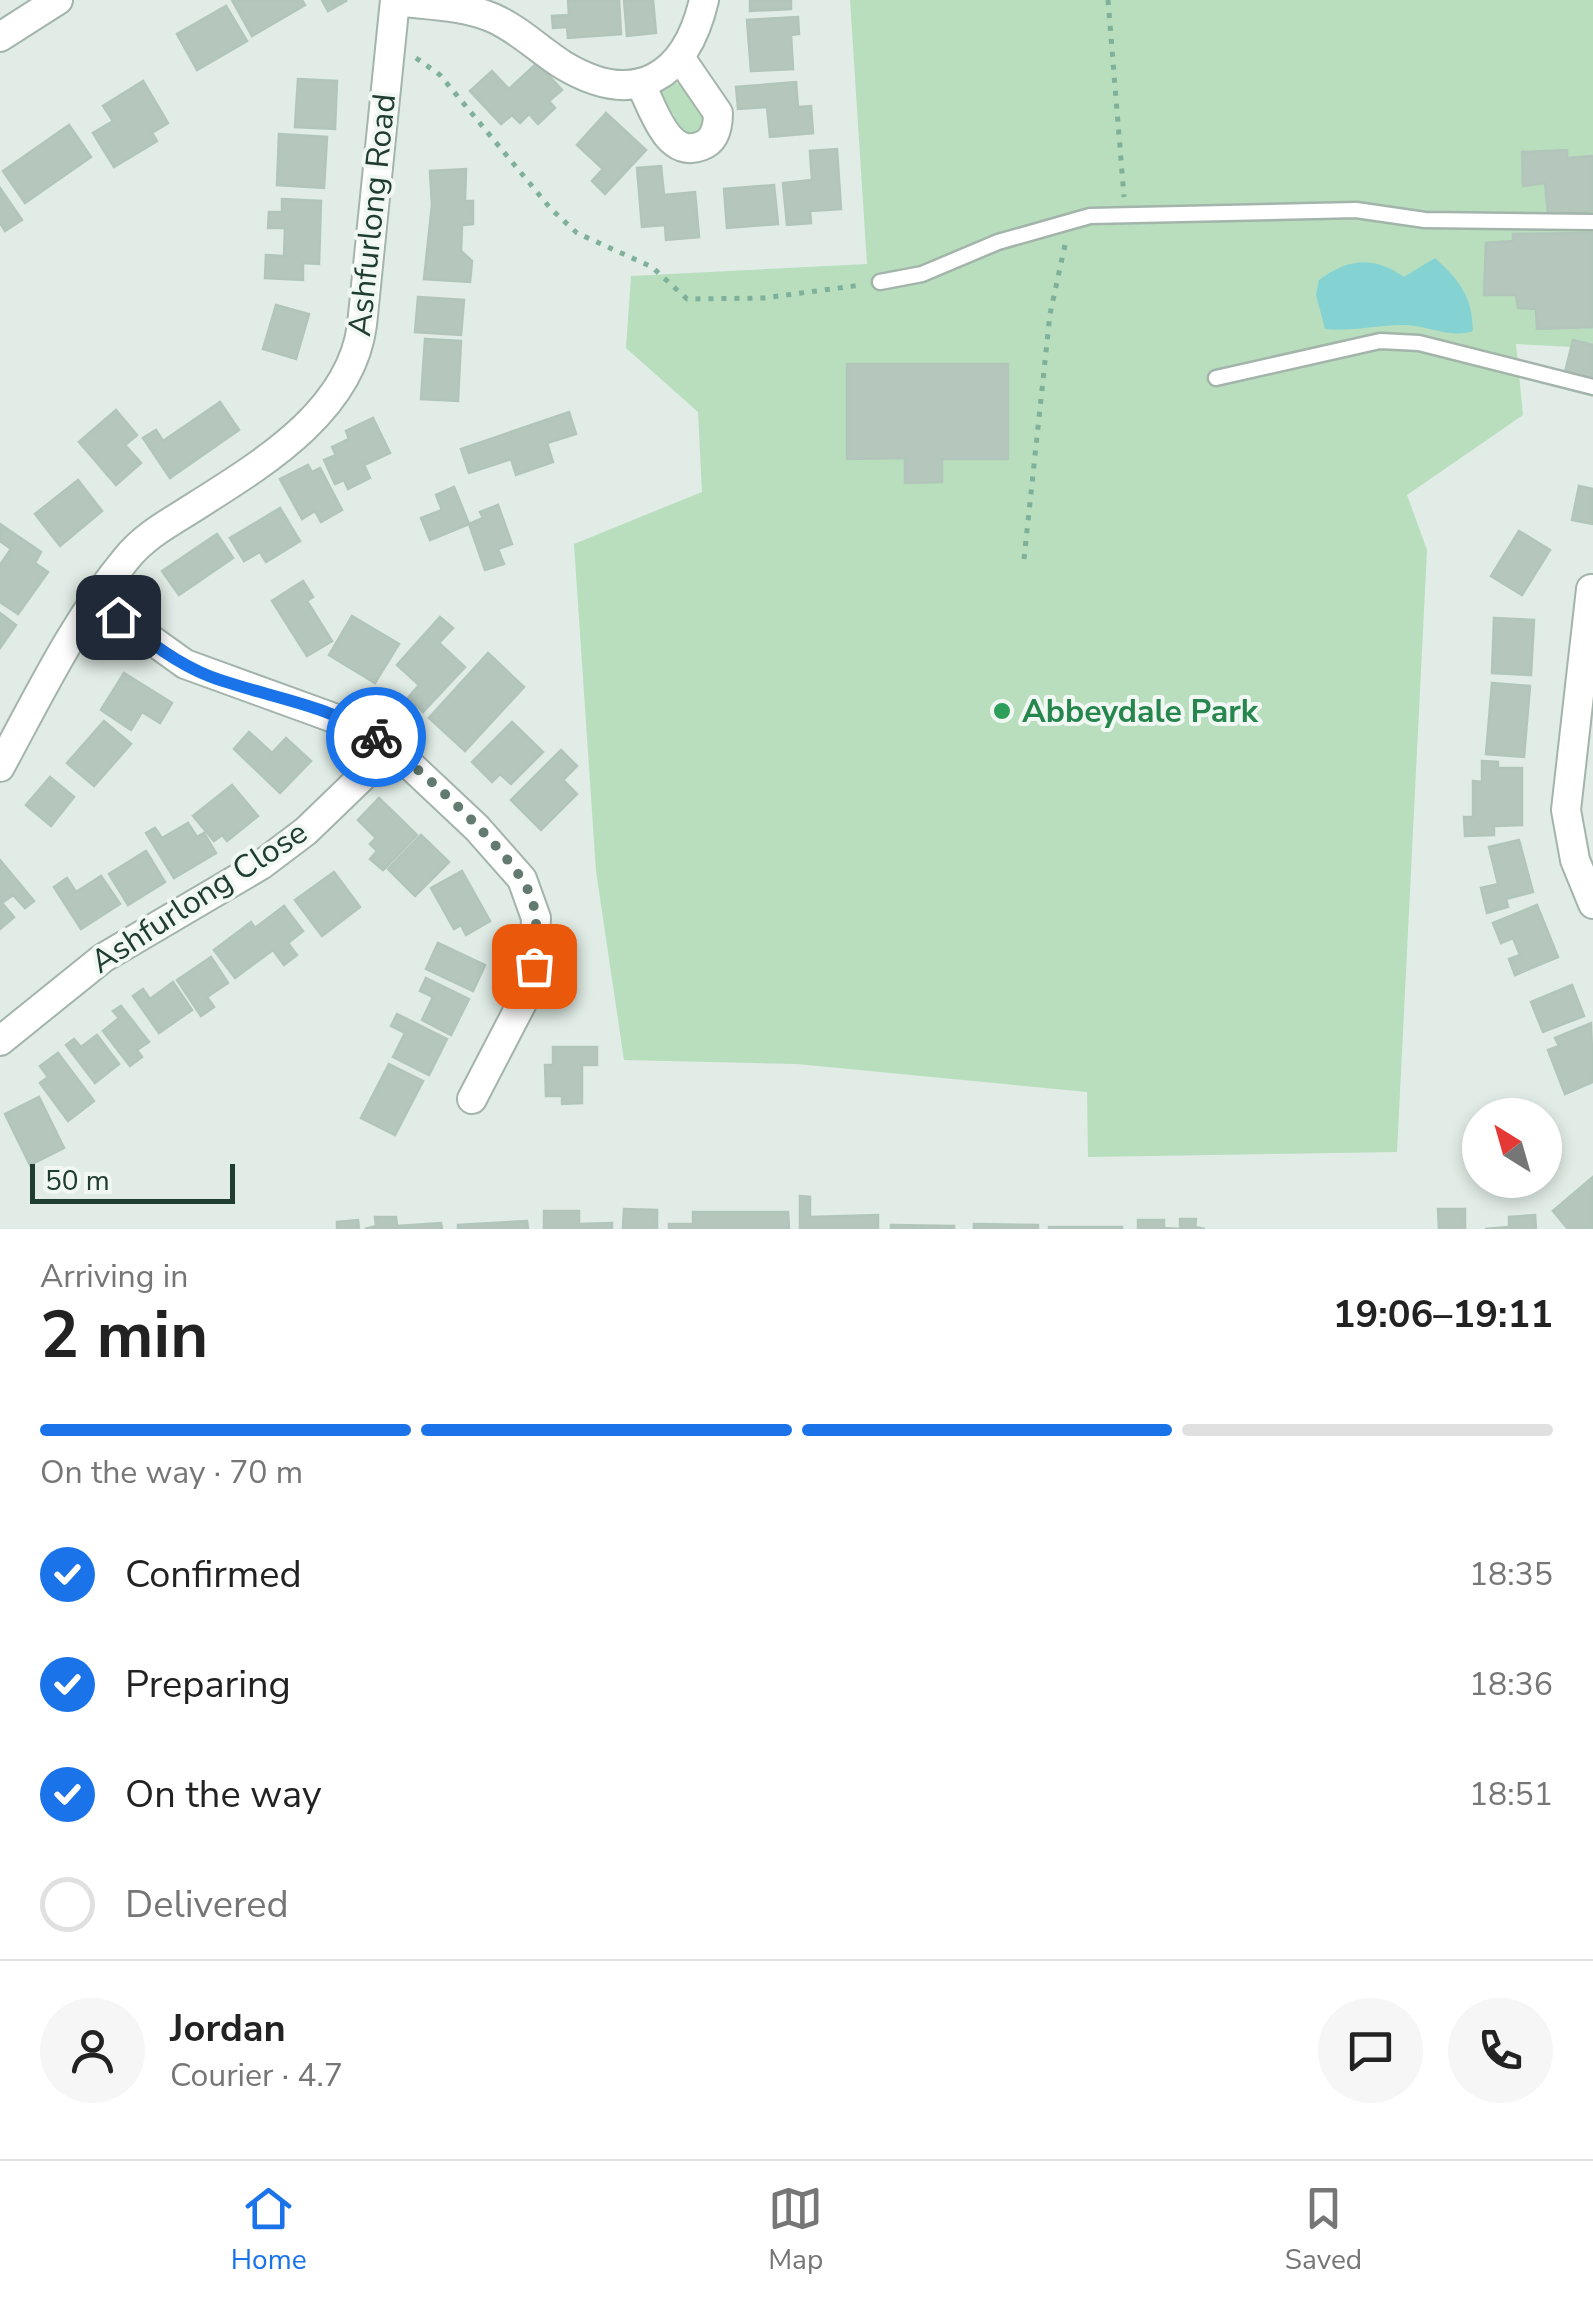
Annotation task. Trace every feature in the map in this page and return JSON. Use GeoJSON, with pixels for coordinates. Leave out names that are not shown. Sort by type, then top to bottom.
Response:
{"type":"FeatureCollection","features":[{"type":"Feature","properties":{"kind":"street"},"geometry":{"type":"LineString","coordinates":[[0,37],[58,0]]}},
{"type":"Feature","properties":{"kind":"street"},"geometry":{"type":"LineString","coordinates":[[395,1],[490,16],[586,75],[606,82],[640,83],[681,60],[691,46],[704,0]]}},
{"type":"Feature","properties":{"kind":"street","name":"Ashfurlong Road"},"geometry":{"type":"LineString","coordinates":[[0,767],[96,600],[141,542],[306,426],[343,382],[360,344],[395,1]]}},
{"type":"Feature","properties":{"kind":"street"},"geometry":{"type":"LineString","coordinates":[[640,83],[669,139],[678,146],[701,146],[713,138],[718,113],[681,60]]}},
{"type":"Feature","properties":{"kind":"street"},"geometry":{"type":"LineString","coordinates":[[1591,589],[1566,810],[1575,860],[1593,904]]}},
{"type":"Feature","properties":{"kind":"street"},"geometry":{"type":"LineString","coordinates":[[96,600],[185,664],[313,707],[364,729],[392,748],[522,879],[536,918],[534,966],[526,997],[472,1099]]}},
{"type":"Feature","properties":{"kind":"street","name":"Ashfurlong Close"},"geometry":{"type":"LineString","coordinates":[[0,1041],[104,958],[261,865],[306,831],[392,748]]}},
{"type":"Feature","properties":{"kind":"lane"},"geometry":{"type":"LineString","coordinates":[[880,282],[922,274],[998,242],[1090,216],[1356,210],[1425,220],[1593,222]]}},
{"type":"Feature","properties":{"kind":"lane"},"geometry":{"type":"LineString","coordinates":[[1216,378],[1380,341],[1418,343],[1593,386]]}},
{"type":"Feature","properties":{"kind":"path"},"geometry":{"type":"LineString","coordinates":[[1108,0],[1125,215]]}},
{"type":"Feature","properties":{"kind":"path"},"geometry":{"type":"LineString","coordinates":[[390,48],[440,76],[551,209],[577,233],[652,267],[687,299],[764,298],[880,282]]}},
{"type":"Feature","properties":{"kind":"path"},"geometry":{"type":"LineString","coordinates":[[1024,559],[1050,314],[1070,222]]}},
{"type":"Feature","properties":{"kind":"green space","name":"Abbeydale Park"},"geometry":{"type":"Polygon","coordinates":[[[850,0],[1593,0],[1593,348],[1516,344],[1523,415],[1407,495],[1427,550],[1397,1152],[1088,1157],[1087,1092],[797,1064],[624,1060],[596,871],[574,544],[702,492],[698,412],[626,348],[631,276],[867,264],[850,0]]]}},
{"type":"Feature","properties":{"kind":"green space"},"geometry":{"type":"Polygon","coordinates":[[[659,84],[690,86],[707,114],[705,129],[693,136],[677,131],[674,115],[658,98],[659,84]]]}},
{"type":"Feature","properties":{"kind":"water"},"geometry":{"type":"Polygon","coordinates":[[[1435,258],[1463,290],[1473,331],[1455,333],[1403,325],[1325,329],[1316,295],[1319,280],[1341,267],[1362,262],[1404,277],[1435,258]]]}},
{"type":"Feature","properties":{"kind":"building"},"geometry":{"type":"Polygon","coordinates":[[[232,0],[302,0],[305,5],[252,36],[232,0]]]}},
{"type":"Feature","properties":{"kind":"building"},"geometry":{"type":"Polygon","coordinates":[[[322,0],[345,0],[346,1],[328,11],[322,0]]]}},
{"type":"Feature","properties":{"kind":"building"},"geometry":{"type":"Polygon","coordinates":[[[568,0],[619,0],[621,34],[568,38],[567,27],[553,28],[552,16],[569,15],[568,0]]]}},
{"type":"Feature","properties":{"kind":"building"},"geometry":{"type":"Polygon","coordinates":[[[624,0],[653,0],[656,33],[627,36],[624,0]]]}},
{"type":"Feature","properties":{"kind":"building"},"geometry":{"type":"Polygon","coordinates":[[[750,0],[791,0],[791,9],[750,11],[750,0]]]}},
{"type":"Feature","properties":{"kind":"building"},"geometry":{"type":"Polygon","coordinates":[[[226,6],[247,41],[197,70],[177,34],[226,6]]]}},
{"type":"Feature","properties":{"kind":"building"},"geometry":{"type":"Polygon","coordinates":[[[798,17],[799,34],[791,35],[793,69],[751,71],[747,20],[798,17]]]}},
{"type":"Feature","properties":{"kind":"building"},"geometry":{"type":"Polygon","coordinates":[[[537,63],[562,90],[549,101],[555,108],[538,124],[529,114],[520,123],[512,115],[501,124],[470,91],[492,71],[509,89],[537,63]]]}},
{"type":"Feature","properties":{"kind":"building"},"geometry":{"type":"Polygon","coordinates":[[[298,79],[337,81],[335,129],[295,127],[298,79]]]}},
{"type":"Feature","properties":{"kind":"building"},"geometry":{"type":"Polygon","coordinates":[[[143,81],[168,123],[152,133],[157,141],[114,167],[93,133],[113,121],[103,106],[143,81]]]}},
{"type":"Feature","properties":{"kind":"building"},"geometry":{"type":"Polygon","coordinates":[[[796,82],[798,107],[811,106],[813,133],[770,137],[767,107],[738,109],[736,87],[796,82]]]}},
{"type":"Feature","properties":{"kind":"building"},"geometry":{"type":"Polygon","coordinates":[[[606,113],[646,150],[605,194],[592,181],[603,169],[577,145],[606,113]]]}},
{"type":"Feature","properties":{"kind":"building"},"geometry":{"type":"Polygon","coordinates":[[[69,125],[91,157],[25,203],[3,171],[69,125]]]}},
{"type":"Feature","properties":{"kind":"building"},"geometry":{"type":"Polygon","coordinates":[[[279,134],[327,137],[324,188],[277,185],[279,134]]]}},
{"type":"Feature","properties":{"kind":"building"},"geometry":{"type":"Polygon","coordinates":[[[837,149],[841,209],[810,211],[811,223],[787,225],[783,183],[812,180],[810,151],[837,149]]]}},
{"type":"Feature","properties":{"kind":"building"},"geometry":{"type":"Polygon","coordinates":[[[1567,150],[1567,158],[1593,156],[1593,211],[1548,214],[1545,183],[1523,186],[1522,152],[1567,150]]]}},
{"type":"Feature","properties":{"kind":"building"},"geometry":{"type":"Polygon","coordinates":[[[661,166],[664,195],[695,192],[699,237],[666,240],[665,225],[642,227],[637,168],[661,166]]]}},
{"type":"Feature","properties":{"kind":"building"},"geometry":{"type":"Polygon","coordinates":[[[466,169],[465,201],[473,201],[473,224],[462,225],[461,251],[472,261],[470,282],[424,279],[432,205],[430,171],[466,169]]]}},
{"type":"Feature","properties":{"kind":"building"},"geometry":{"type":"Polygon","coordinates":[[[774,185],[778,224],[727,228],[724,189],[774,185]]]}},
{"type":"Feature","properties":{"kind":"building"},"geometry":{"type":"Polygon","coordinates":[[[0,188],[22,220],[5,231],[0,223],[0,188]]]}},
{"type":"Feature","properties":{"kind":"building"},"geometry":{"type":"Polygon","coordinates":[[[282,199],[321,201],[319,264],[303,263],[303,280],[265,278],[266,255],[284,256],[285,228],[268,228],[269,212],[282,212],[282,199]]]}},
{"type":"Feature","properties":{"kind":"building"},"geometry":{"type":"Polygon","coordinates":[[[1593,233],[1593,327],[1537,329],[1536,309],[1518,308],[1516,295],[1484,295],[1486,243],[1513,241],[1513,234],[1593,233]]]}},
{"type":"Feature","properties":{"kind":"building"},"geometry":{"type":"Polygon","coordinates":[[[418,297],[464,300],[461,335],[415,332],[418,297]]]}},
{"type":"Feature","properties":{"kind":"building"},"geometry":{"type":"Polygon","coordinates":[[[276,305],[309,314],[296,359],[263,349],[276,305]]]}},
{"type":"Feature","properties":{"kind":"building"},"geometry":{"type":"Polygon","coordinates":[[[425,339],[461,341],[458,401],[421,399],[425,339]]]}},
{"type":"Feature","properties":{"kind":"building"},"geometry":{"type":"Polygon","coordinates":[[[1573,340],[1593,345],[1593,379],[1565,372],[1573,340]]]}},
{"type":"Feature","properties":{"kind":"building"},"geometry":{"type":"Polygon","coordinates":[[[847,364],[1008,364],[1008,459],[942,459],[942,482],[905,483],[905,458],[847,459],[847,364]]]}},
{"type":"Feature","properties":{"kind":"building"},"geometry":{"type":"Polygon","coordinates":[[[220,402],[239,430],[170,478],[143,438],[156,430],[163,441],[220,402]]]}},
{"type":"Feature","properties":{"kind":"building"},"geometry":{"type":"Polygon","coordinates":[[[116,410],[137,435],[125,445],[141,463],[116,485],[79,442],[116,410]]]}},
{"type":"Feature","properties":{"kind":"building"},"geometry":{"type":"Polygon","coordinates":[[[569,412],[576,434],[547,443],[553,462],[516,475],[511,459],[469,473],[461,449],[569,412]]]}},
{"type":"Feature","properties":{"kind":"building"},"geometry":{"type":"Polygon","coordinates":[[[373,418],[390,453],[364,465],[370,478],[348,489],[344,480],[335,484],[324,460],[336,455],[332,447],[349,439],[346,431],[373,418]]]}},
{"type":"Feature","properties":{"kind":"building"},"geometry":{"type":"Polygon","coordinates":[[[308,465],[312,472],[320,468],[342,510],[321,522],[315,511],[302,519],[280,479],[308,465]]]}},
{"type":"Feature","properties":{"kind":"building"},"geometry":{"type":"Polygon","coordinates":[[[78,480],[102,511],[60,546],[35,514],[78,480]]]}},
{"type":"Feature","properties":{"kind":"building"},"geometry":{"type":"Polygon","coordinates":[[[1579,486],[1593,489],[1593,524],[1572,520],[1579,486]]]}},
{"type":"Feature","properties":{"kind":"building"},"geometry":{"type":"Polygon","coordinates":[[[454,487],[469,524],[430,540],[421,518],[442,510],[436,495],[454,487]]]}},
{"type":"Feature","properties":{"kind":"building"},"geometry":{"type":"Polygon","coordinates":[[[498,505],[512,544],[498,549],[504,564],[485,570],[469,524],[483,518],[480,512],[498,505]]]}},
{"type":"Feature","properties":{"kind":"building"},"geometry":{"type":"Polygon","coordinates":[[[280,508],[300,541],[266,562],[260,552],[244,561],[230,538],[280,508]]]}},
{"type":"Feature","properties":{"kind":"building"},"geometry":{"type":"Polygon","coordinates":[[[0,524],[41,552],[35,563],[48,572],[18,614],[0,602],[0,565],[11,549],[0,541],[0,524]]]}},
{"type":"Feature","properties":{"kind":"building"},"geometry":{"type":"Polygon","coordinates":[[[1519,531],[1550,550],[1522,595],[1491,576],[1519,531]]]}},
{"type":"Feature","properties":{"kind":"building"},"geometry":{"type":"Polygon","coordinates":[[[217,534],[233,558],[179,595],[162,571],[217,534]]]}},
{"type":"Feature","properties":{"kind":"building"},"geometry":{"type":"Polygon","coordinates":[[[303,581],[313,597],[307,601],[332,641],[307,656],[272,601],[303,581]]]}},
{"type":"Feature","properties":{"kind":"building"},"geometry":{"type":"Polygon","coordinates":[[[0,613],[16,625],[0,648],[0,613]]]}},
{"type":"Feature","properties":{"kind":"building"},"geometry":{"type":"Polygon","coordinates":[[[352,616],[399,644],[375,683],[329,655],[352,616]]]}},
{"type":"Feature","properties":{"kind":"building"},"geometry":{"type":"Polygon","coordinates":[[[440,617],[453,628],[439,643],[465,667],[423,712],[408,698],[419,685],[397,665],[440,617]]]}},
{"type":"Feature","properties":{"kind":"building"},"geometry":{"type":"Polygon","coordinates":[[[1494,618],[1534,620],[1531,675],[1492,673],[1494,618]]]}},
{"type":"Feature","properties":{"kind":"building"},"geometry":{"type":"Polygon","coordinates":[[[488,653],[524,687],[465,751],[429,718],[488,653]]]}},
{"type":"Feature","properties":{"kind":"building"},"geometry":{"type":"Polygon","coordinates":[[[124,673],[172,703],[160,723],[142,712],[131,730],[101,710],[124,673]]]}},
{"type":"Feature","properties":{"kind":"building"},"geometry":{"type":"Polygon","coordinates":[[[1492,683],[1530,686],[1524,757],[1486,754],[1492,683]]]}},
{"type":"Feature","properties":{"kind":"building"},"geometry":{"type":"Polygon","coordinates":[[[104,721],[131,744],[94,786],[67,763],[104,721]]]}},
{"type":"Feature","properties":{"kind":"building"},"geometry":{"type":"Polygon","coordinates":[[[512,722],[543,752],[511,784],[500,774],[492,782],[472,762],[512,722]]]}},
{"type":"Feature","properties":{"kind":"building"},"geometry":{"type":"Polygon","coordinates":[[[249,732],[272,753],[286,738],[311,761],[280,793],[234,749],[249,732]]]}},
{"type":"Feature","properties":{"kind":"building"},"geometry":{"type":"Polygon","coordinates":[[[561,750],[577,766],[563,780],[577,794],[541,830],[511,800],[561,750]]]}},
{"type":"Feature","properties":{"kind":"building"},"geometry":{"type":"Polygon","coordinates":[[[1482,761],[1498,762],[1498,768],[1522,768],[1522,825],[1494,826],[1494,835],[1465,836],[1464,817],[1473,817],[1473,781],[1482,782],[1482,761]]]}},
{"type":"Feature","properties":{"kind":"building"},"geometry":{"type":"Polygon","coordinates":[[[50,777],[74,797],[51,826],[26,805],[50,777]]]}},
{"type":"Feature","properties":{"kind":"building"},"geometry":{"type":"Polygon","coordinates":[[[232,785],[258,816],[227,841],[222,835],[214,841],[193,816],[232,785]]]}},
{"type":"Feature","properties":{"kind":"building"},"geometry":{"type":"Polygon","coordinates":[[[379,798],[417,835],[383,870],[370,859],[377,851],[370,844],[376,838],[358,820],[379,798]]]}},
{"type":"Feature","properties":{"kind":"building"},"geometry":{"type":"Polygon","coordinates":[[[188,823],[197,837],[204,833],[216,853],[174,878],[146,833],[155,828],[162,838],[188,823]]]}},
{"type":"Feature","properties":{"kind":"building"},"geometry":{"type":"Polygon","coordinates":[[[421,835],[449,862],[415,896],[388,869],[421,835]]]}},
{"type":"Feature","properties":{"kind":"building"},"geometry":{"type":"Polygon","coordinates":[[[1519,840],[1533,892],[1506,899],[1508,907],[1487,913],[1481,888],[1498,884],[1489,847],[1519,840]]]}},
{"type":"Feature","properties":{"kind":"building"},"geometry":{"type":"Polygon","coordinates":[[[146,851],[165,882],[128,905],[109,874],[146,851]]]}},
{"type":"Feature","properties":{"kind":"building"},"geometry":{"type":"Polygon","coordinates":[[[0,860],[34,901],[25,908],[13,895],[2,903],[14,917],[0,929],[0,860]]]}},
{"type":"Feature","properties":{"kind":"building"},"geometry":{"type":"Polygon","coordinates":[[[462,871],[490,921],[466,935],[461,925],[454,929],[431,888],[462,871]]]}},
{"type":"Feature","properties":{"kind":"building"},"geometry":{"type":"Polygon","coordinates":[[[334,872],[360,907],[322,936],[295,900],[334,872]]]}},
{"type":"Feature","properties":{"kind":"building"},"geometry":{"type":"Polygon","coordinates":[[[101,876],[120,904],[81,929],[54,887],[67,878],[76,892],[101,876]]]}},
{"type":"Feature","properties":{"kind":"building"},"geometry":{"type":"Polygon","coordinates":[[[1537,905],[1558,957],[1515,975],[1509,959],[1520,955],[1513,938],[1501,943],[1493,923],[1537,905]]]}},
{"type":"Feature","properties":{"kind":"building"},"geometry":{"type":"Polygon","coordinates":[[[284,906],[303,931],[288,943],[297,955],[284,965],[273,950],[235,978],[214,950],[251,922],[255,928],[284,906]]]}},
{"type":"Feature","properties":{"kind":"building"},"geometry":{"type":"Polygon","coordinates":[[[438,943],[485,965],[473,991],[426,969],[438,943]]]}},
{"type":"Feature","properties":{"kind":"building"},"geometry":{"type":"Polygon","coordinates":[[[211,957],[228,983],[207,997],[214,1007],[201,1016],[177,980],[211,957]]]}},
{"type":"Feature","properties":{"kind":"building"},"geometry":{"type":"Polygon","coordinates":[[[426,978],[469,999],[451,1035],[422,1020],[433,997],[420,991],[426,978]]]}},
{"type":"Feature","properties":{"kind":"building"},"geometry":{"type":"Polygon","coordinates":[[[173,982],[192,1010],[159,1033],[133,996],[143,989],[150,999],[173,982]]]}},
{"type":"Feature","properties":{"kind":"building"},"geometry":{"type":"Polygon","coordinates":[[[1572,985],[1584,1016],[1543,1032],[1531,1002],[1572,985]]]}},
{"type":"Feature","properties":{"kind":"building"},"geometry":{"type":"Polygon","coordinates":[[[121,1006],[149,1042],[137,1050],[142,1057],[130,1066],[103,1031],[119,1018],[113,1011],[121,1006]]]}},
{"type":"Feature","properties":{"kind":"building"},"geometry":{"type":"Polygon","coordinates":[[[397,1014],[447,1039],[429,1075],[393,1057],[405,1033],[391,1026],[397,1014]]]}},
{"type":"Feature","properties":{"kind":"building"},"geometry":{"type":"Polygon","coordinates":[[[1591,1023],[1593,1082],[1565,1094],[1548,1050],[1559,1046],[1555,1038],[1591,1023]]]}},
{"type":"Feature","properties":{"kind":"building"},"geometry":{"type":"Polygon","coordinates":[[[97,1035],[119,1064],[95,1083],[66,1045],[74,1039],[81,1047],[97,1035]]]}},
{"type":"Feature","properties":{"kind":"building"},"geometry":{"type":"Polygon","coordinates":[[[553,1047],[597,1047],[597,1065],[582,1065],[582,1103],[562,1104],[562,1096],[546,1096],[545,1065],[553,1065],[553,1047]]]}},
{"type":"Feature","properties":{"kind":"building"},"geometry":{"type":"Polygon","coordinates":[[[58,1053],[94,1101],[68,1121],[40,1083],[48,1077],[40,1066],[58,1053]]]}},
{"type":"Feature","properties":{"kind":"building"},"geometry":{"type":"Polygon","coordinates":[[[389,1064],[423,1081],[395,1135],[361,1118],[389,1064]]]}},
{"type":"Feature","properties":{"kind":"building"},"geometry":{"type":"Polygon","coordinates":[[[39,1097],[64,1148],[30,1165],[5,1114],[39,1097]]]}},
{"type":"Feature","properties":{"kind":"building"},"geometry":{"type":"Polygon","coordinates":[[[1593,1177],[1593,1229],[1568,1229],[1553,1211],[1593,1177]]]}},
{"type":"Feature","properties":{"kind":"building"},"geometry":{"type":"Polygon","coordinates":[[[800,1196],[810,1197],[810,1217],[878,1215],[878,1229],[800,1229],[800,1196]]]}},
{"type":"Feature","properties":{"kind":"building"},"geometry":{"type":"Polygon","coordinates":[[[624,1209],[657,1210],[657,1229],[623,1229],[624,1209]]]}},
{"type":"Feature","properties":{"kind":"building"},"geometry":{"type":"Polygon","coordinates":[[[1438,1209],[1465,1209],[1465,1229],[1439,1229],[1438,1209]]]}},
{"type":"Feature","properties":{"kind":"building"},"geometry":{"type":"Polygon","coordinates":[[[544,1211],[579,1211],[579,1224],[612,1223],[612,1229],[544,1229],[544,1211]]]}},
{"type":"Feature","properties":{"kind":"building"},"geometry":{"type":"Polygon","coordinates":[[[693,1212],[788,1212],[789,1229],[669,1229],[669,1224],[693,1224],[693,1212]]]}},
{"type":"Feature","properties":{"kind":"building"},"geometry":{"type":"Polygon","coordinates":[[[1535,1215],[1536,1229],[1485,1229],[1509,1227],[1509,1217],[1535,1215]]]}},
{"type":"Feature","properties":{"kind":"building"},"geometry":{"type":"Polygon","coordinates":[[[375,1217],[396,1217],[397,1226],[441,1223],[442,1229],[365,1229],[376,1226],[375,1217]]]}},
{"type":"Feature","properties":{"kind":"building"},"geometry":{"type":"Polygon","coordinates":[[[1180,1219],[1196,1219],[1195,1227],[1205,1229],[1180,1229],[1180,1219]]]}},
{"type":"Feature","properties":{"kind":"building"},"geometry":{"type":"Polygon","coordinates":[[[358,1220],[359,1229],[337,1229],[337,1222],[358,1220]]]}},
{"type":"Feature","properties":{"kind":"building"},"geometry":{"type":"Polygon","coordinates":[[[1138,1220],[1164,1220],[1164,1228],[1180,1229],[1138,1229],[1138,1220]]]}},
{"type":"Feature","properties":{"kind":"building"},"geometry":{"type":"Polygon","coordinates":[[[527,1221],[528,1229],[458,1229],[458,1225],[527,1221]]]}},
{"type":"Feature","properties":{"kind":"building"},"geometry":{"type":"Polygon","coordinates":[[[974,1224],[1038,1225],[1038,1229],[974,1229],[974,1224]]]}},
{"type":"Feature","properties":{"kind":"building"},"geometry":{"type":"Polygon","coordinates":[[[891,1225],[954,1226],[954,1229],[891,1229],[891,1225]]]}},
{"type":"Feature","properties":{"kind":"building"},"geometry":{"type":"Polygon","coordinates":[[[1122,1227],[1122,1229],[1049,1229],[1122,1227]]]}},
{"type":"Feature","properties":{"kind":"way so far"},"geometry":{"type":"LineString","coordinates":[[376,737],[477,828],[522,879],[536,918],[534,966]]}},
{"type":"Feature","properties":{"kind":"place","name":"Abbeydale Park"},"geometry":{"type":"Point","coordinates":[1002,711]}},
{"type":"Feature","properties":{"kind":"route"},"geometry":{"type":"LineString","coordinates":[[118,617],[160,650],[209,676],[313,707],[376,737]]}}]}
